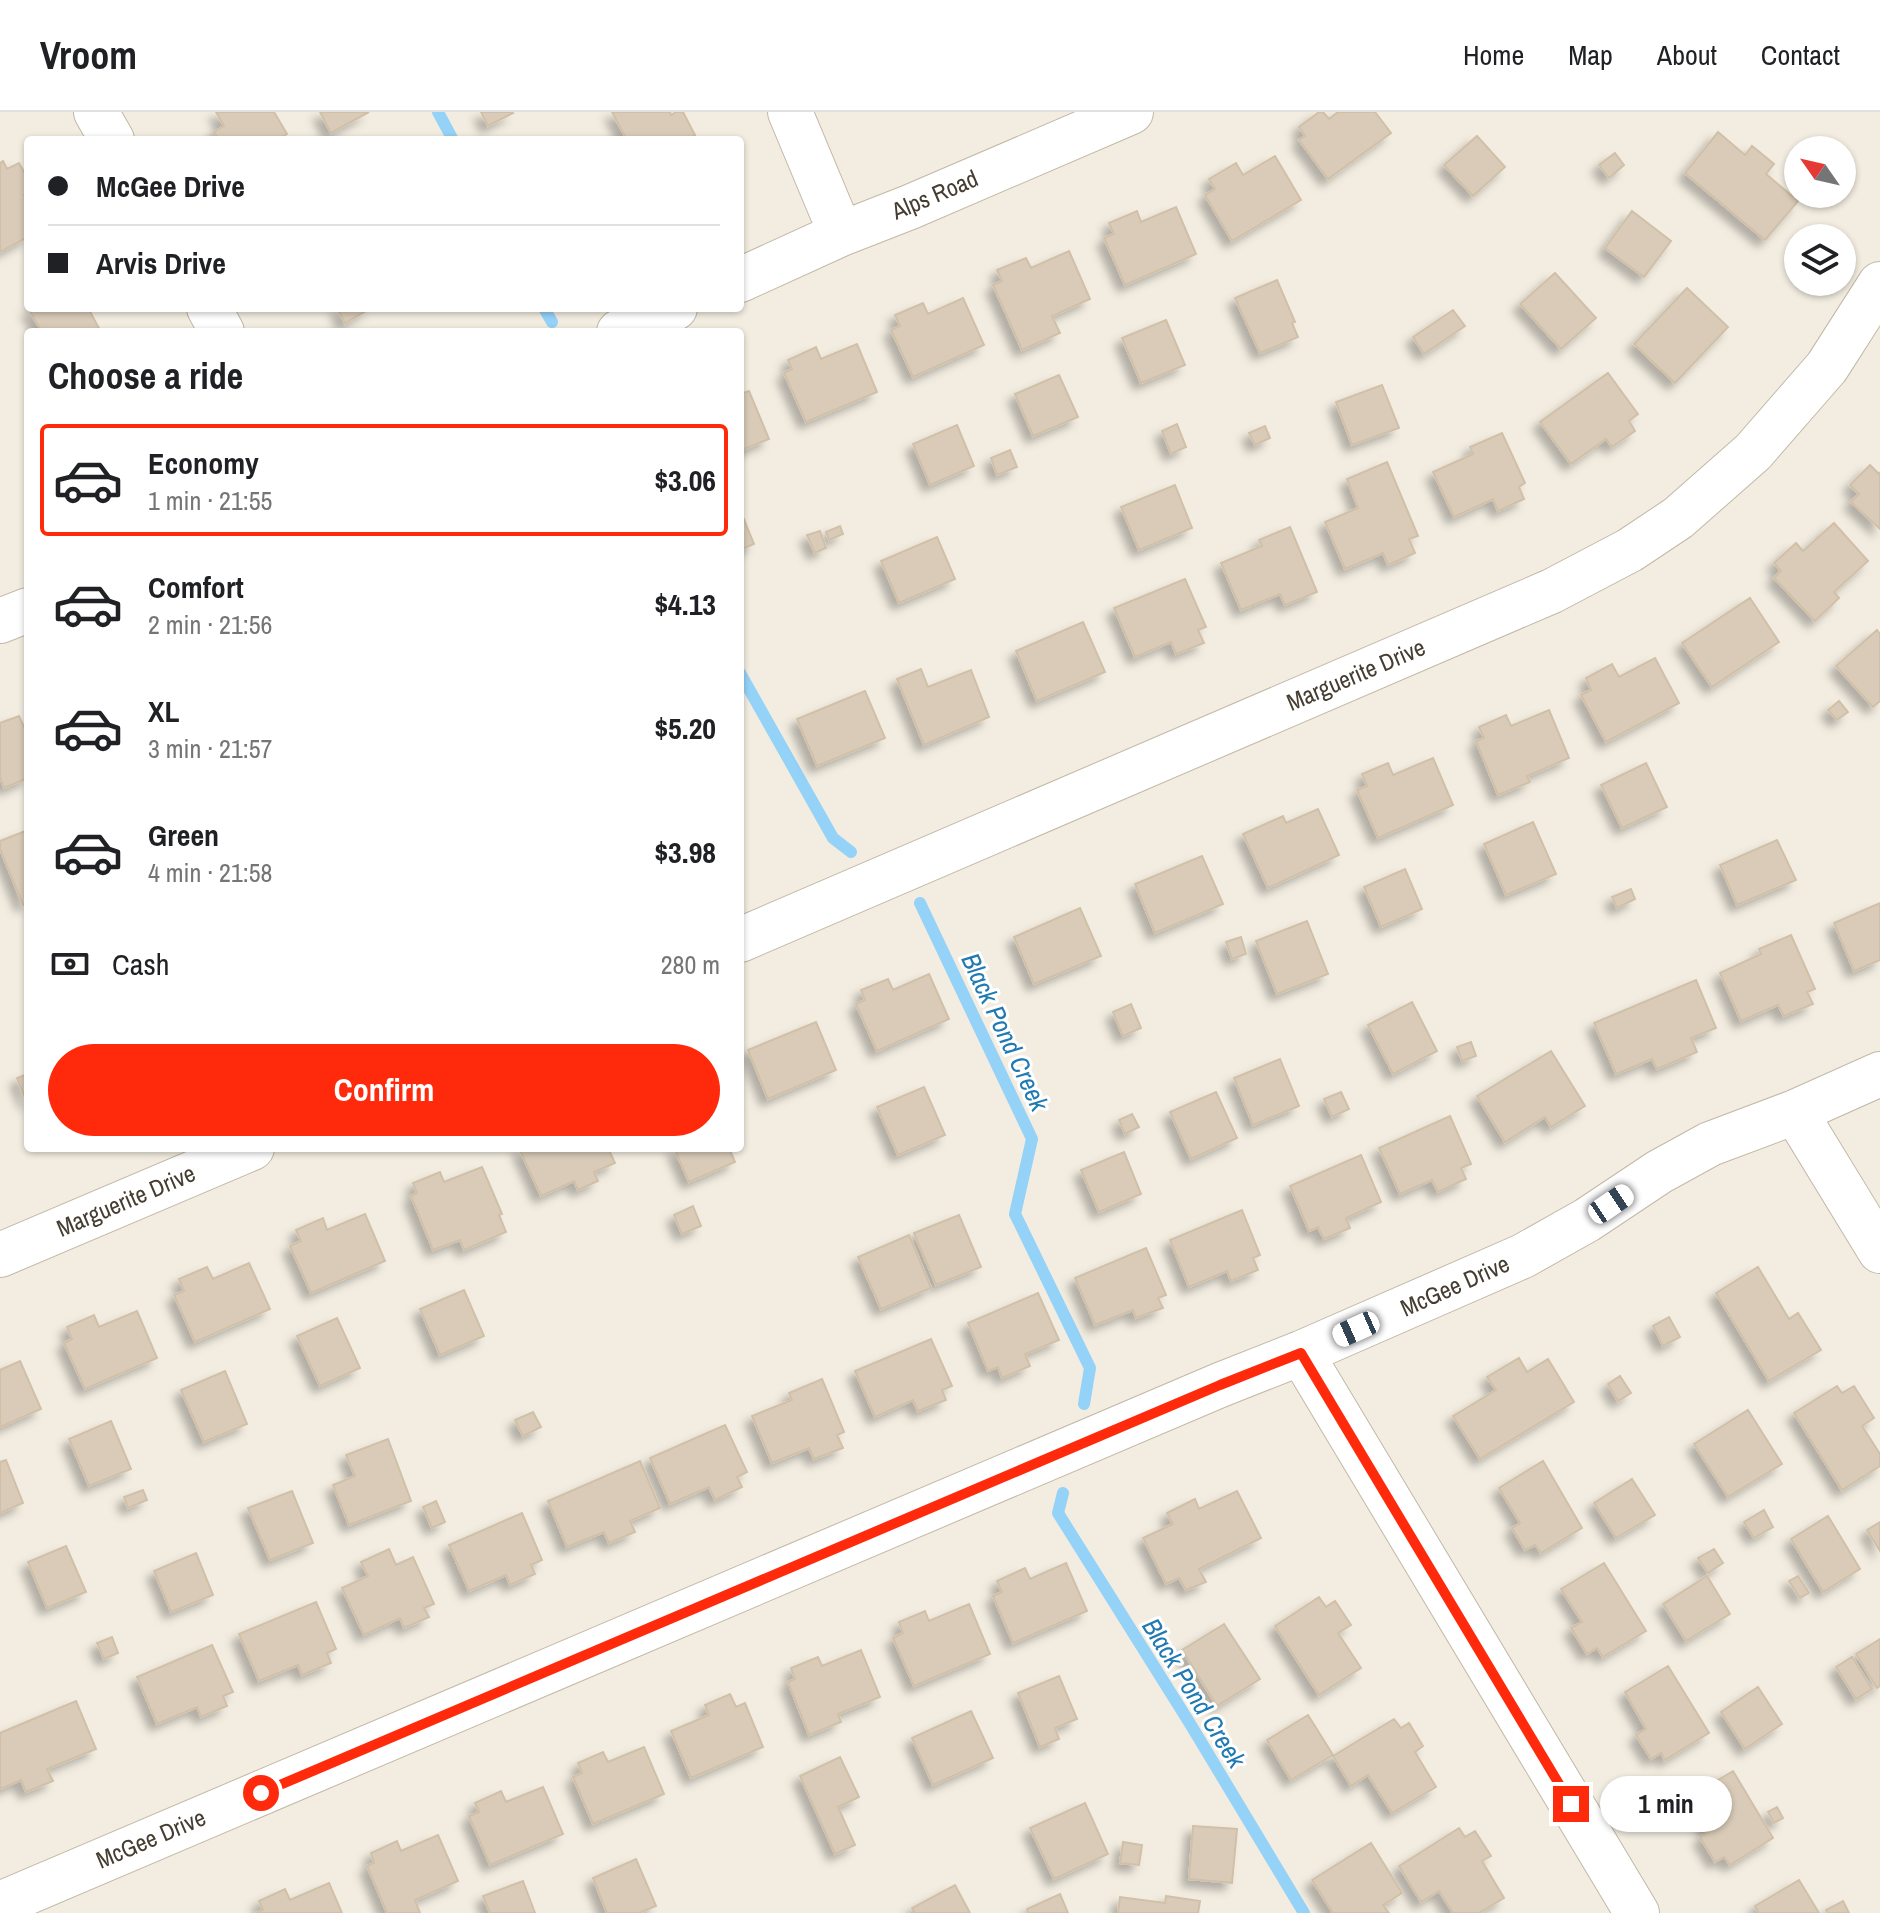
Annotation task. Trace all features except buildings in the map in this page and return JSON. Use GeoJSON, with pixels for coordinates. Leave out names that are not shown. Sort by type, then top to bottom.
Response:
{"type":"FeatureCollection","features":[{"type":"Feature","properties":{"kind":"street"},"geometry":{"type":"LineString","coordinates":[[96,112],[110,136]]}},
{"type":"Feature","properties":{"kind":"street"},"geometry":{"type":"LineString","coordinates":[[790,112],[841,234]]}},
{"type":"Feature","properties":{"kind":"street","name":"Alps Road"},"geometry":{"type":"LineString","coordinates":[[744,278],[1131,112]]}},
{"type":"Feature","properties":{"kind":"street","name":"Marguerite Drive"},"geometry":{"type":"LineString","coordinates":[[744,938],[1552,591],[1630,550],[1678,518],[1753,452],[1827,367],[1880,284]]}},
{"type":"Feature","properties":{"kind":"street"},"geometry":{"type":"LineString","coordinates":[[628,328],[666,312]]}},
{"type":"Feature","properties":{"kind":"street"},"geometry":{"type":"LineString","coordinates":[[0,621],[24,612]]}},
{"type":"Feature","properties":{"kind":"street","name":"McGee Drive"},"geometry":{"type":"LineString","coordinates":[[0,1904],[1523,1256],[1710,1144],[1795,1112],[1880,1074]]}},
{"type":"Feature","properties":{"kind":"street"},"geometry":{"type":"LineString","coordinates":[[1795,1112],[1880,1251]]}},
{"type":"Feature","properties":{"kind":"street","name":"Marguerite Drive"},"geometry":{"type":"LineString","coordinates":[[0,1255],[243,1152]]}},
{"type":"Feature","properties":{"kind":"street"},"geometry":{"type":"LineString","coordinates":[[1301,1353],[1637,1913]]}},
{"type":"Feature","properties":{"kind":"waterway","name":"Black Pond Creek"},"geometry":{"type":"LineString","coordinates":[[438,112],[451,136]]}},
{"type":"Feature","properties":{"kind":"waterway","name":"Black Pond Creek"},"geometry":{"type":"LineString","coordinates":[[546,312],[552,322]]}},
{"type":"Feature","properties":{"kind":"waterway","name":"Black Pond Creek"},"geometry":{"type":"LineString","coordinates":[[744,680],[833,838],[851,852]]}},
{"type":"Feature","properties":{"kind":"waterway","name":"Black Pond Creek"},"geometry":{"type":"LineString","coordinates":[[920,903],[1032,1139],[1015,1214],[1090,1368],[1084,1404]]}},
{"type":"Feature","properties":{"kind":"waterway","name":"Black Pond Creek"},"geometry":{"type":"LineString","coordinates":[[1063,1493],[1058,1513],[1304,1913]]}},
{"type":"Feature","properties":{"kind":"route"},"geometry":{"type":"LineString","coordinates":[[261,1793],[1301,1353],[1571,1804]]}}]}
